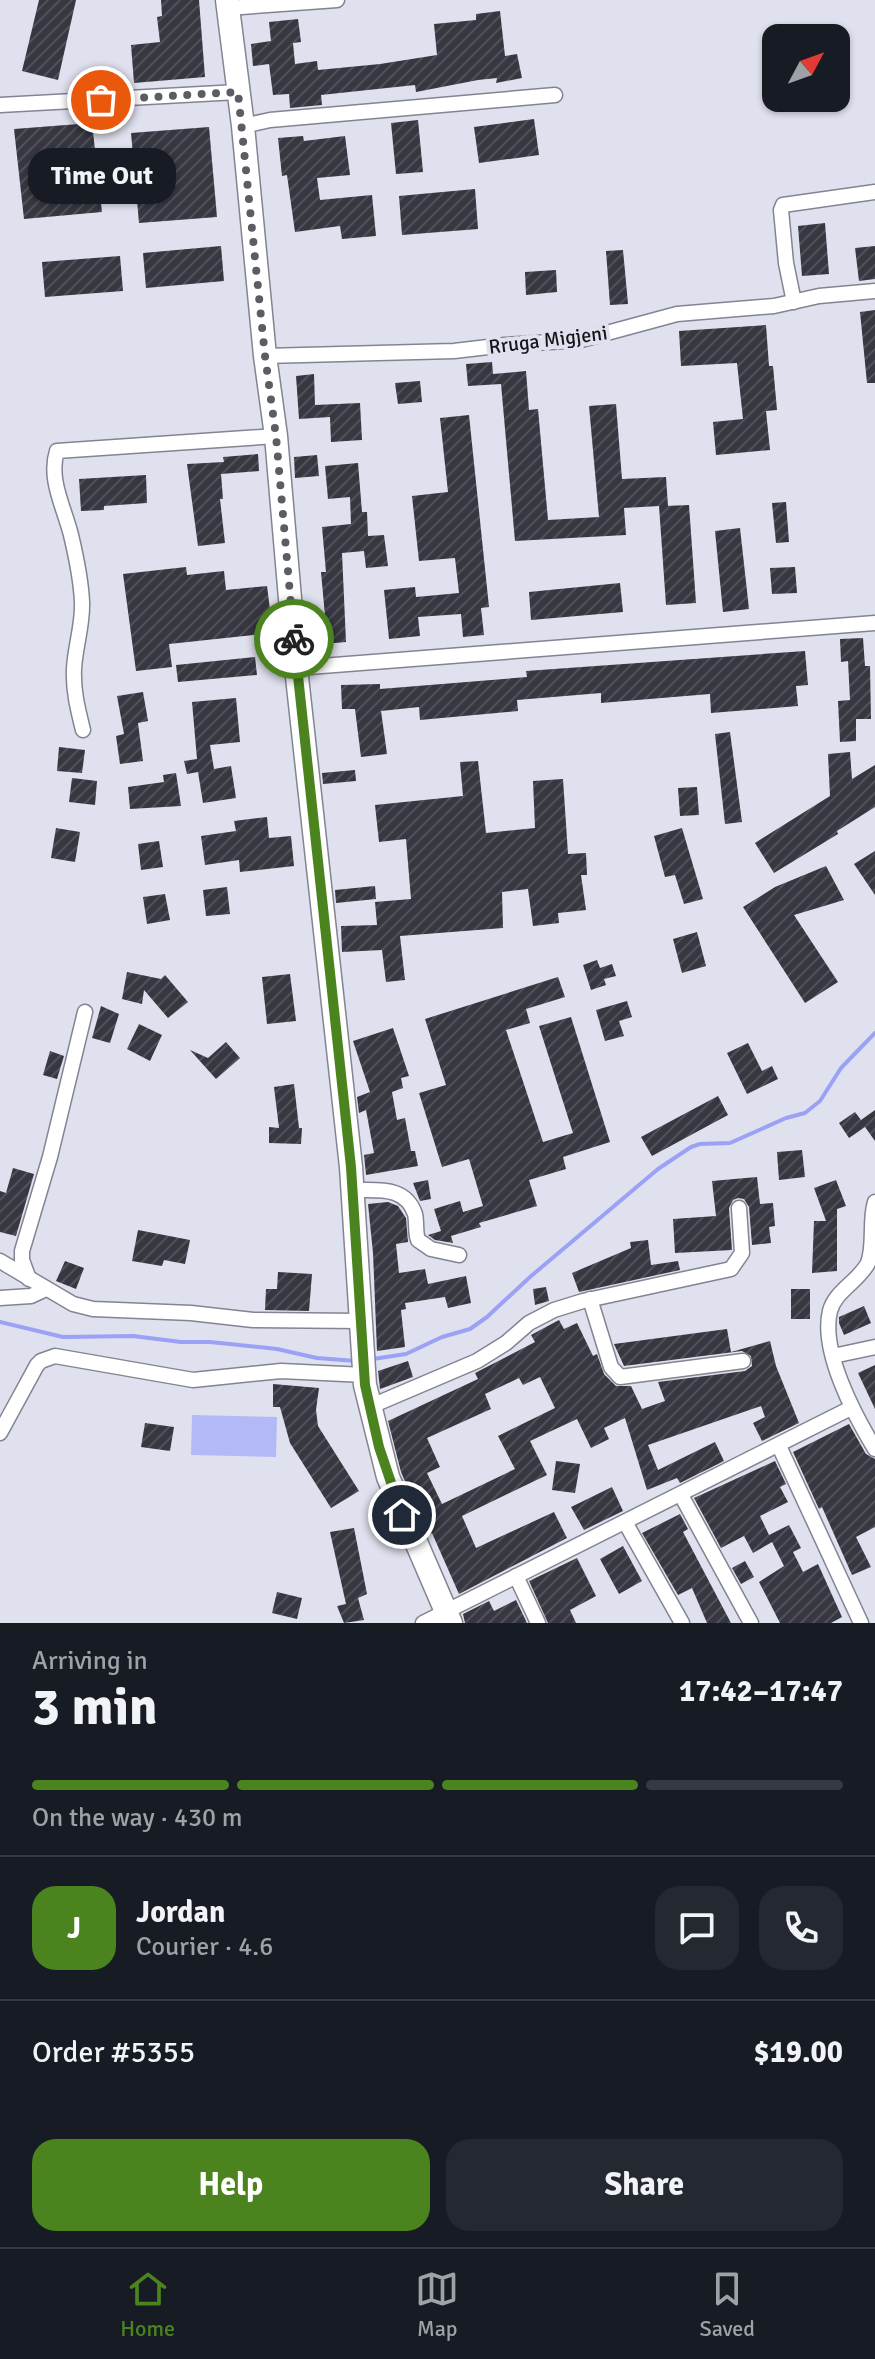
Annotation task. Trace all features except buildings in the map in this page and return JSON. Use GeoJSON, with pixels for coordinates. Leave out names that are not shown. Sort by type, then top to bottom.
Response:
{"type":"FeatureCollection","features":[{"type":"Feature","properties":{"kind":"main road"},"geometry":{"type":"LineString","coordinates":[[228,4],[276,436],[296,668],[352,1190],[369,1407],[388,1477],[449,1617]]}},
{"type":"Feature","properties":{"kind":"street"},"geometry":{"type":"LineString","coordinates":[[228,4],[337,0]]}},
{"type":"Feature","properties":{"kind":"street"},"geometry":{"type":"LineString","coordinates":[[0,105],[238,92]]}},
{"type":"Feature","properties":{"kind":"street"},"geometry":{"type":"LineString","coordinates":[[243,126],[286,119],[555,95]]}},
{"type":"Feature","properties":{"kind":"street"},"geometry":{"type":"LineString","coordinates":[[794,302],[786,263],[783,205],[875,192]]}},
{"type":"Feature","properties":{"kind":"street","name":"Rruga Migjeni"},"geometry":{"type":"LineString","coordinates":[[265,356],[454,351],[581,340],[677,314],[774,306],[875,291]]}},
{"type":"Feature","properties":{"kind":"street"},"geometry":{"type":"LineString","coordinates":[[83,730],[75,698],[74,667],[81,635],[82,601],[71,536],[54,477],[53,464],[57,451],[276,436]]}},
{"type":"Feature","properties":{"kind":"street"},"geometry":{"type":"LineString","coordinates":[[296,668],[875,623]]}},
{"type":"Feature","properties":{"kind":"street"},"geometry":{"type":"LineString","coordinates":[[29,1279],[22,1251],[50,1157],[85,1012]]}},
{"type":"Feature","properties":{"kind":"street"},"geometry":{"type":"LineString","coordinates":[[352,1190],[399,1194],[415,1215],[416,1234],[422,1245],[459,1255]]}},
{"type":"Feature","properties":{"kind":"street"},"geometry":{"type":"LineString","coordinates":[[875,1202],[867,1264],[838,1296],[830,1310],[833,1356],[851,1408],[875,1449]]}},
{"type":"Feature","properties":{"kind":"street"},"geometry":{"type":"LineString","coordinates":[[369,1407],[477,1361],[506,1343],[529,1323],[554,1310],[590,1299],[731,1269],[742,1253],[739,1208]]}},
{"type":"Feature","properties":{"kind":"street"},"geometry":{"type":"LineString","coordinates":[[0,1261],[73,1304],[103,1311],[191,1313],[253,1320],[361,1321]]}},
{"type":"Feature","properties":{"kind":"street"},"geometry":{"type":"LineString","coordinates":[[0,1298],[31,1296],[46,1289]]}},
{"type":"Feature","properties":{"kind":"street"},"geometry":{"type":"LineString","coordinates":[[590,1299],[611,1367],[620,1377],[743,1361]]}},
{"type":"Feature","properties":{"kind":"street"},"geometry":{"type":"LineString","coordinates":[[833,1356],[875,1347]]}},
{"type":"Feature","properties":{"kind":"street"},"geometry":{"type":"LineString","coordinates":[[0,1433],[37,1365],[55,1356],[193,1380],[364,1364]]}},
{"type":"Feature","properties":{"kind":"street"},"geometry":{"type":"LineString","coordinates":[[423,1623],[449,1617],[516,1576],[851,1408]]}},
{"type":"Feature","properties":{"kind":"street"},"geometry":{"type":"LineString","coordinates":[[779,1446],[861,1623]]}},
{"type":"Feature","properties":{"kind":"street"},"geometry":{"type":"LineString","coordinates":[[681,1495],[751,1623]]}},
{"type":"Feature","properties":{"kind":"street"},"geometry":{"type":"LineString","coordinates":[[625,1522],[682,1623]]}},
{"type":"Feature","properties":{"kind":"street"},"geometry":{"type":"LineString","coordinates":[[516,1576],[538,1623]]}},
{"type":"Feature","properties":{"kind":"shaded area"},"geometry":{"type":"Polygon","coordinates":[[[192,1415],[277,1417],[276,1457],[191,1455],[192,1415]]]}},
{"type":"Feature","properties":{"kind":"waterway"},"geometry":{"type":"LineString","coordinates":[[373,1359],[406,1354],[442,1337],[470,1329],[658,1169],[691,1147],[730,1143],[786,1118],[805,1113],[820,1101],[841,1068],[875,1033]]}},
{"type":"Feature","properties":{"kind":"waterway"},"geometry":{"type":"LineString","coordinates":[[0,1322],[63,1337],[133,1336],[210,1342],[356,1361]]}},
{"type":"Feature","properties":{"kind":"way so far"},"geometry":{"type":"LineString","coordinates":[[101,100],[238,92],[276,436],[294,639]]}},
{"type":"Feature","properties":{"kind":"place","name":"Time Out"},"geometry":{"type":"Point","coordinates":[101,100]}},
{"type":"Feature","properties":{"kind":"route"},"geometry":{"type":"LineString","coordinates":[[294,639],[351,1167],[365,1385],[379,1447],[402,1515]]}}]}
